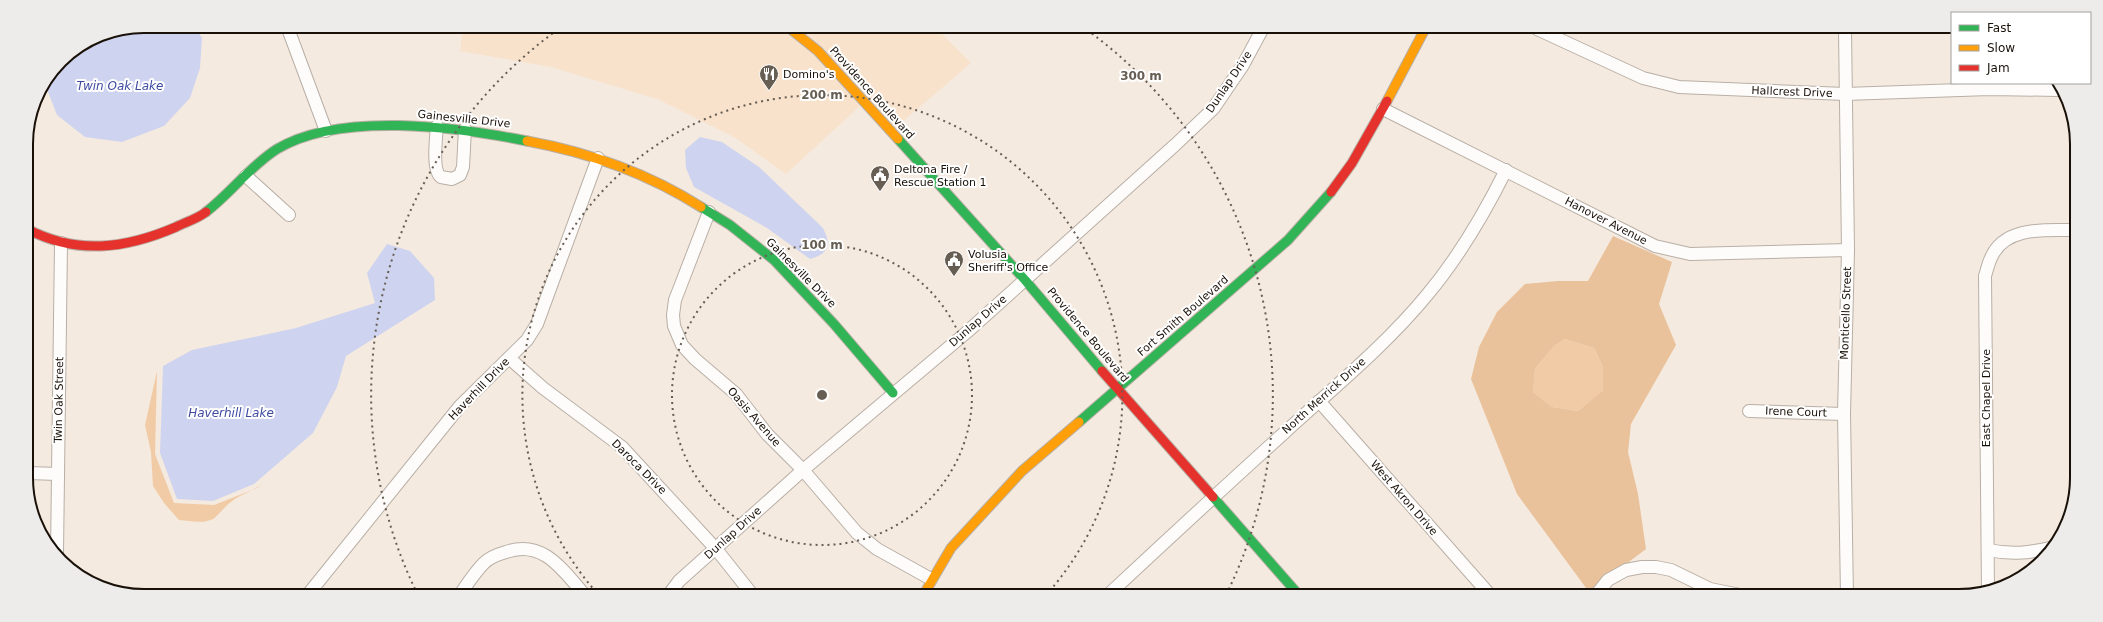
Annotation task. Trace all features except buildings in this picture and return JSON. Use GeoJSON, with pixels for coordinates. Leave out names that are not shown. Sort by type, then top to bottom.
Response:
{"type":"FeatureCollection","features":[{"type":"Feature","properties":{"kind":"street"},"geometry":{"type":"LineString","coordinates":[[290,33],[326,132]]}},
{"type":"Feature","properties":{"kind":"street","name":"Providence Boulevard"},"geometry":{"type":"LineString","coordinates":[[796,33],[818,51],[1025,280],[1117,389],[1294,589]]}},
{"type":"Feature","properties":{"kind":"street","name":"Dunlap Drive"},"geometry":{"type":"LineString","coordinates":[[673,589],[716,548],[803,470],[966,332],[1175,145],[1213,109],[1243,65],[1260,33]]}},
{"type":"Feature","properties":{"kind":"street","name":"Fort Smith Boulevard"},"geometry":{"type":"LineString","coordinates":[[926,589],[951,548],[1022,471],[1288,240],[1315,212],[1352,164],[1383,109],[1422,33]]}},
{"type":"Feature","properties":{"kind":"street","name":"Hallcrest Drive"},"geometry":{"type":"LineString","coordinates":[[1546,33],[1643,78],[1679,87],[1845,94],[1989,86],[2056,90]]}},
{"type":"Feature","properties":{"kind":"street","name":"Monticello Street"},"geometry":{"type":"LineString","coordinates":[[1845,33],[1848,250],[1844,414],[1847,589]]}},
{"type":"Feature","properties":{"kind":"street","name":"Hanover Avenue"},"geometry":{"type":"LineString","coordinates":[[1383,109],[1654,246],[1690,254],[1848,250]]}},
{"type":"Feature","properties":{"kind":"street","name":"Gainesville Drive"},"geometry":{"type":"LineString","coordinates":[[33,232],[40,237],[61,243],[106,247],[163,233],[206,213],[265,159],[287,144],[326,132],[406,126],[437,126],[493,132],[598,158],[656,182],[682,195],[709,212],[766,253],[834,322],[893,393]]}},
{"type":"Feature","properties":{"kind":"street"},"geometry":{"type":"LineString","coordinates":[[437,126],[436,172],[442,178],[452,179],[460,175],[463,167],[465,129]]}},
{"type":"Feature","properties":{"kind":"street","name":"Haverhill Drive"},"geometry":{"type":"LineString","coordinates":[[312,589],[460,406],[527,340],[537,324],[598,158]]}},
{"type":"Feature","properties":{"kind":"street","name":"North Merrick Drive"},"geometry":{"type":"LineString","coordinates":[[1113,589],[1213,496],[1384,343],[1428,294],[1463,246],[1486,209],[1506,170]]}},
{"type":"Feature","properties":{"kind":"street"},"geometry":{"type":"LineString","coordinates":[[246,176],[289,215]]}},
{"type":"Feature","properties":{"kind":"street","name":"Oasis Avenue"},"geometry":{"type":"LineString","coordinates":[[709,212],[675,300],[673,315],[674,326],[682,346],[736,394],[767,434],[803,470],[857,533],[877,549],[931,579]]}},
{"type":"Feature","properties":{"kind":"street","name":"East Chapel Drive"},"geometry":{"type":"LineString","coordinates":[[1988,585],[1986,276],[1991,257],[1999,246],[2019,233],[2033,230],[2070,230]]}},
{"type":"Feature","properties":{"kind":"street","name":"Twin Oak Street"},"geometry":{"type":"LineString","coordinates":[[57,546],[61,243]]}},
{"type":"Feature","properties":{"kind":"street","name":"Daroca Drive"},"geometry":{"type":"LineString","coordinates":[[509,358],[542,388],[622,447],[716,548],[748,589]]}},
{"type":"Feature","properties":{"kind":"street","name":"West Akron Drive"},"geometry":{"type":"LineString","coordinates":[[1319,401],[1485,589]]}},
{"type":"Feature","properties":{"kind":"street","name":"Irene Court"},"geometry":{"type":"LineString","coordinates":[[1749,411],[1844,414]]}},
{"type":"Feature","properties":{"kind":"street"},"geometry":{"type":"LineString","coordinates":[[33,473],[58,474]]}},
{"type":"Feature","properties":{"kind":"street"},"geometry":{"type":"LineString","coordinates":[[464,589],[484,563],[500,554],[518,547],[536,550],[555,561],[580,589]]}},
{"type":"Feature","properties":{"kind":"street"},"geometry":{"type":"LineString","coordinates":[[1988,550],[2005,553],[2028,553],[2043,549]]}},
{"type":"Feature","properties":{"kind":"street"},"geometry":{"type":"LineString","coordinates":[[1601,589],[1608,580],[1626,570],[1642,567],[1656,567],[1671,570],[1710,589]]}},
{"type":"Feature","properties":{"kind":"shaded area"},"geometry":{"type":"Polygon","coordinates":[[[462,33],[787,33],[814,54],[860,106],[786,174],[734,137],[657,99],[551,67],[460,51],[462,33]]]}},
{"type":"Feature","properties":{"kind":"shaded area"},"geometry":{"type":"Polygon","coordinates":[[[803,33],[941,33],[971,63],[895,128],[803,33]]]}},
{"type":"Feature","properties":{"kind":"shaded area"},"geometry":{"type":"Polygon","coordinates":[[[1613,236],[1672,262],[1659,304],[1676,345],[1631,424],[1628,452],[1638,494],[1646,549],[1593,589],[1587,589],[1517,494],[1471,379],[1479,347],[1497,312],[1525,284],[1558,281],[1588,281],[1613,236]],[[1565,339],[1554,346],[1535,369],[1533,392],[1552,407],[1578,411],[1603,390],[1603,367],[1594,348],[1565,339]]]}},
{"type":"Feature","properties":{"kind":"shaded area"},"geometry":{"type":"Polygon","coordinates":[[[1565,339],[1594,348],[1603,367],[1603,390],[1578,411],[1552,407],[1533,392],[1535,369],[1554,346],[1565,339]]]}},
{"type":"Feature","properties":{"kind":"shaded area"},"geometry":{"type":"Polygon","coordinates":[[[157,371],[155,454],[174,503],[214,505],[253,490],[231,502],[215,518],[209,521],[196,522],[179,520],[164,503],[153,486],[151,452],[145,425],[157,371]]]}},
{"type":"Feature","properties":{"kind":"water","name":"Twin Oak Lake"},"geometry":{"type":"Polygon","coordinates":[[[137,33],[199,33],[202,38],[200,68],[190,98],[164,126],[122,142],[85,137],[57,115],[47,90],[52,82],[66,66],[82,52],[95,44],[123,35],[137,33]]]}},
{"type":"Feature","properties":{"kind":"water"},"geometry":{"type":"Polygon","coordinates":[[[700,137],[722,142],[759,167],[823,228],[828,244],[825,251],[817,257],[810,259],[767,228],[694,187],[686,168],[685,150],[700,137]]]}},
{"type":"Feature","properties":{"kind":"water","name":"Haverhill Lake"},"geometry":{"type":"Polygon","coordinates":[[[387,244],[410,251],[434,278],[435,300],[346,356],[337,387],[313,433],[254,484],[213,501],[177,499],[160,453],[163,366],[192,350],[296,328],[375,303],[367,273],[387,244]]]}},
{"type":"Feature","properties":{"kind":"traffic: fast"},"geometry":{"type":"LineString","coordinates":[[206,212],[224,197],[258,163],[277,149],[303,137],[333,130],[365,126],[434,127],[527,141]]}},
{"type":"Feature","properties":{"kind":"traffic: fast"},"geometry":{"type":"LineString","coordinates":[[898,139],[1025,280],[1102,371]]}},
{"type":"Feature","properties":{"kind":"traffic: fast"},"geometry":{"type":"LineString","coordinates":[[1079,422],[1288,240],[1331,192]]}},
{"type":"Feature","properties":{"kind":"traffic: fast"},"geometry":{"type":"LineString","coordinates":[[701,207],[730,225],[774,260],[834,324],[893,393]]}},
{"type":"Feature","properties":{"kind":"traffic: fast"},"geometry":{"type":"LineString","coordinates":[[1213,497],[1294,589]]}},
{"type":"Feature","properties":{"kind":"traffic: slow"},"geometry":{"type":"LineString","coordinates":[[796,33],[818,51],[898,139]]}},
{"type":"Feature","properties":{"kind":"traffic: slow"},"geometry":{"type":"LineString","coordinates":[[1387,101],[1423,33]]}},
{"type":"Feature","properties":{"kind":"traffic: slow"},"geometry":{"type":"LineString","coordinates":[[527,141],[572,151],[617,166],[660,184],[701,207]]}},
{"type":"Feature","properties":{"kind":"traffic: slow"},"geometry":{"type":"LineString","coordinates":[[927,589],[951,548],[1022,471],[1079,422]]}},
{"type":"Feature","properties":{"kind":"traffic: jam"},"geometry":{"type":"LineString","coordinates":[[1331,192],[1352,163],[1387,101]]}},
{"type":"Feature","properties":{"kind":"traffic: jam"},"geometry":{"type":"LineString","coordinates":[[33,232],[64,243],[83,246],[120,244],[138,240],[176,227],[195,219],[206,212]]}},
{"type":"Feature","properties":{"kind":"traffic: jam"},"geometry":{"type":"LineString","coordinates":[[1102,371],[1213,497]]}},
{"type":"Feature","properties":{"kind":"place","name":"Domino's"},"geometry":{"type":"Point","coordinates":[769,91]}},
{"type":"Feature","properties":{"kind":"place","name":"Deltona Fire / Rescue Station 1"},"geometry":{"type":"Point","coordinates":[880,192]}},
{"type":"Feature","properties":{"kind":"place","name":"Volusia Sheriff's Office"},"geometry":{"type":"Point","coordinates":[954,277]}}]}
